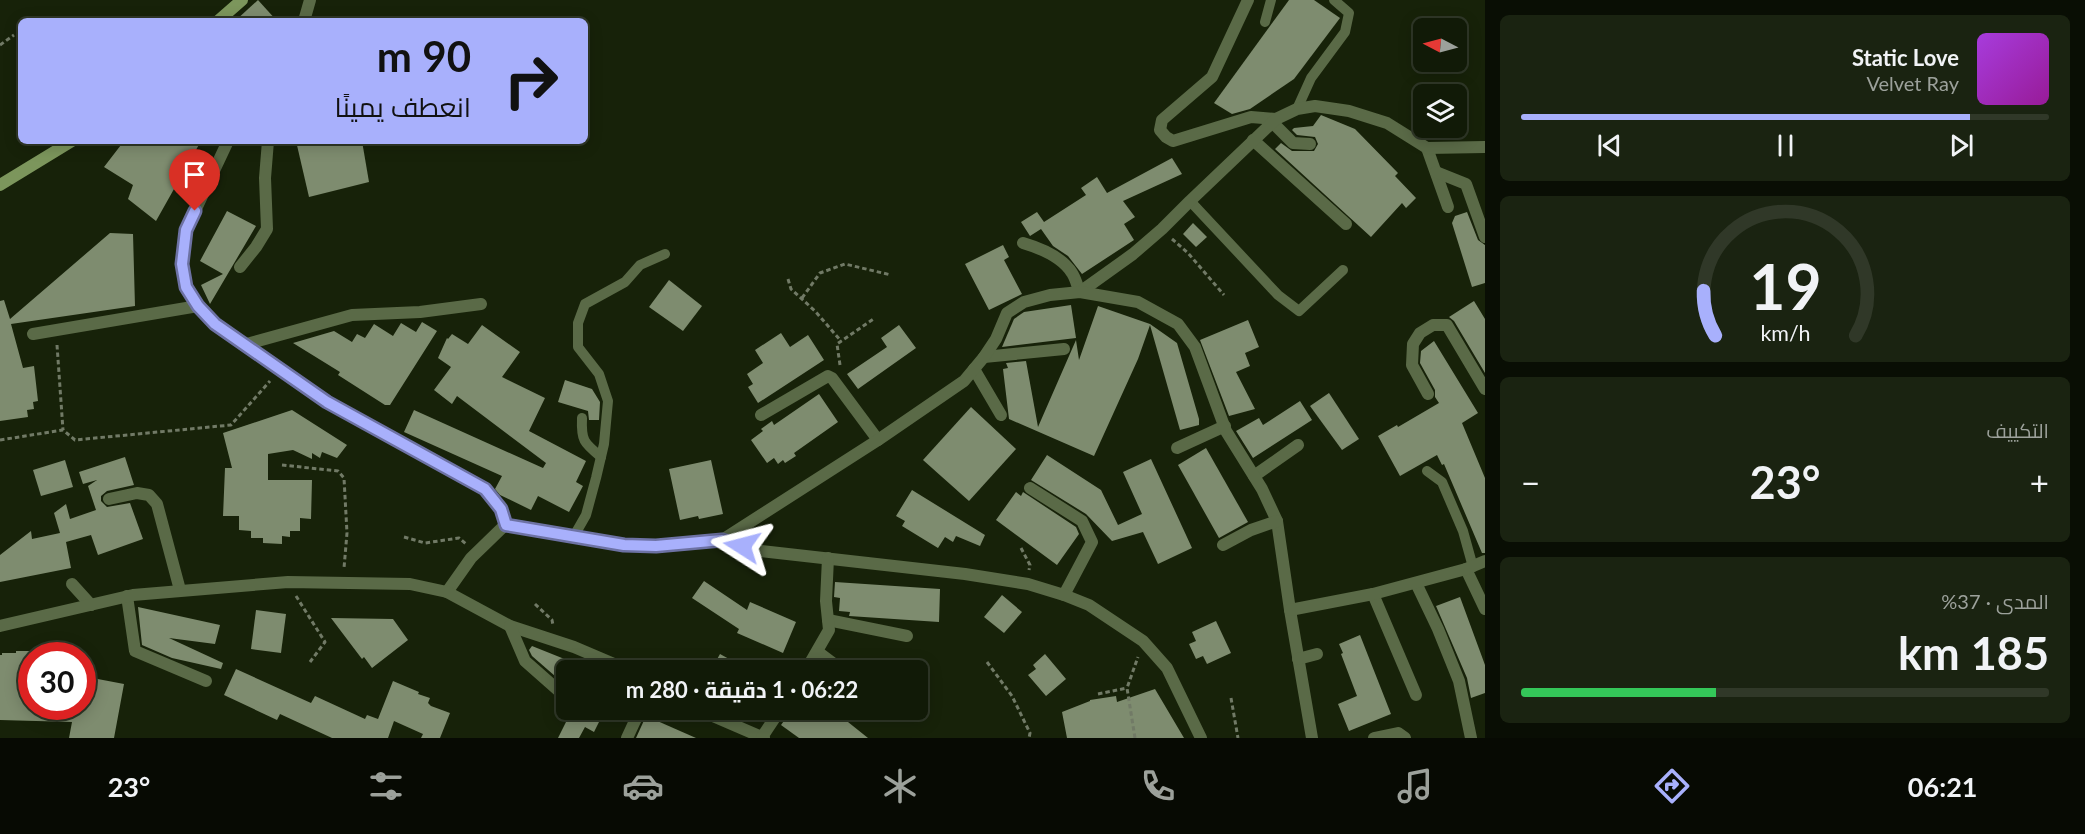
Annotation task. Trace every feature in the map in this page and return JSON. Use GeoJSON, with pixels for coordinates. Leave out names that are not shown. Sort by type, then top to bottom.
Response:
{"type":"FeatureCollection","features":[{"type":"Feature","properties":{"kind":"main road"},"geometry":{"type":"LineString","coordinates":[[221,18],[242,0]]}},
{"type":"Feature","properties":{"kind":"main road"},"geometry":{"type":"LineString","coordinates":[[0,185],[67,144]]}},
{"type":"Feature","properties":{"kind":"street"},"geometry":{"type":"LineString","coordinates":[[305,18],[310,0]]}},
{"type":"Feature","properties":{"kind":"street"},"geometry":{"type":"LineString","coordinates":[[1248,0],[1212,77],[1162,120],[1161,130],[1173,141],[1251,117],[1274,120],[1293,143],[1310,144]]}},
{"type":"Feature","properties":{"kind":"street"},"geometry":{"type":"LineString","coordinates":[[1080,292],[1133,254],[1162,229],[1274,120],[1297,109],[1315,106],[1349,111],[1387,123],[1427,148],[1485,147]]}},
{"type":"Feature","properties":{"kind":"street"},"geometry":{"type":"LineString","coordinates":[[1253,140],[1346,224]]}},
{"type":"Feature","properties":{"kind":"street"},"geometry":{"type":"LineString","coordinates":[[227,144],[186,230],[182,264],[186,287],[198,306],[215,324],[243,345],[327,402],[485,489],[501,509],[506,525]]}},
{"type":"Feature","properties":{"kind":"street"},"geometry":{"type":"LineString","coordinates":[[240,267],[256,248],[267,229],[265,178],[268,144]]}},
{"type":"Feature","properties":{"kind":"street"},"geometry":{"type":"LineString","coordinates":[[1427,148],[1448,207]]}},
{"type":"Feature","properties":{"kind":"street"},"geometry":{"type":"LineString","coordinates":[[1436,172],[1466,183],[1485,237]]}},
{"type":"Feature","properties":{"kind":"street"},"geometry":{"type":"LineString","coordinates":[[1023,243],[1056,257],[1072,273],[1080,292]]}},
{"type":"Feature","properties":{"kind":"street"},"geometry":{"type":"LineString","coordinates":[[722,540],[878,440],[964,381],[996,339],[1007,313],[1023,302],[1080,292],[1138,302],[1178,324],[1195,347],[1225,426],[1262,489],[1277,521],[1312,738]]}},
{"type":"Feature","properties":{"kind":"street"},"geometry":{"type":"LineString","coordinates":[[243,345],[352,315],[420,312],[482,304]]}},
{"type":"Feature","properties":{"kind":"street"},"geometry":{"type":"LineString","coordinates":[[33,334],[198,306]]}},
{"type":"Feature","properties":{"kind":"street"},"geometry":{"type":"LineString","coordinates":[[1428,394],[1412,364],[1413,344],[1420,333],[1433,325],[1447,325],[1485,389]]}},
{"type":"Feature","properties":{"kind":"street"},"geometry":{"type":"LineString","coordinates":[[984,357],[1064,349]]}},
{"type":"Feature","properties":{"kind":"street"},"geometry":{"type":"LineString","coordinates":[[974,369],[1001,415]]}},
{"type":"Feature","properties":{"kind":"street"},"geometry":{"type":"LineString","coordinates":[[761,415],[828,376],[832,378],[878,440]]}},
{"type":"Feature","properties":{"kind":"street"},"geometry":{"type":"LineString","coordinates":[[1177,448],[1225,426]]}},
{"type":"Feature","properties":{"kind":"street"},"geometry":{"type":"LineString","coordinates":[[1254,476],[1298,445]]}},
{"type":"Feature","properties":{"kind":"street"},"geometry":{"type":"LineString","coordinates":[[1030,488],[1082,521],[1092,542],[1064,595]]}},
{"type":"Feature","properties":{"kind":"street"},"geometry":{"type":"LineString","coordinates":[[109,498],[137,493],[149,495],[157,504],[180,590]]}},
{"type":"Feature","properties":{"kind":"street"},"geometry":{"type":"LineString","coordinates":[[1223,545],[1251,530],[1277,521]]}},
{"type":"Feature","properties":{"kind":"street"},"geometry":{"type":"LineString","coordinates":[[506,525],[606,543],[656,546],[722,540],[761,551],[965,574],[1028,584],[1064,595],[1089,605],[1143,641],[1167,668],[1201,738]]}},
{"type":"Feature","properties":{"kind":"street"},"geometry":{"type":"LineString","coordinates":[[447,592],[477,552],[506,525]]}},
{"type":"Feature","properties":{"kind":"street"},"geometry":{"type":"LineString","coordinates":[[813,660],[829,630],[826,601],[828,558]]}},
{"type":"Feature","properties":{"kind":"street"},"geometry":{"type":"LineString","coordinates":[[1290,610],[1373,594],[1475,566],[1485,609]]}},
{"type":"Feature","properties":{"kind":"street"},"geometry":{"type":"LineString","coordinates":[[0,626],[127,596],[180,590],[288,582],[410,584],[447,592],[510,626],[602,660]]}},
{"type":"Feature","properties":{"kind":"street"},"geometry":{"type":"LineString","coordinates":[[1416,583],[1459,681],[1471,738]]}},
{"type":"Feature","properties":{"kind":"street"},"geometry":{"type":"LineString","coordinates":[[72,584],[91,605]]}},
{"type":"Feature","properties":{"kind":"street"},"geometry":{"type":"LineString","coordinates":[[1373,594],[1416,695]]}},
{"type":"Feature","properties":{"kind":"street"},"geometry":{"type":"LineString","coordinates":[[127,596],[135,651],[206,681]]}},
{"type":"Feature","properties":{"kind":"street"},"geometry":{"type":"LineString","coordinates":[[828,620],[907,636]]}},
{"type":"Feature","properties":{"kind":"street"},"geometry":{"type":"LineString","coordinates":[[510,626],[525,661],[556,688]]}},
{"type":"Feature","properties":{"kind":"street"},"geometry":{"type":"LineString","coordinates":[[818,652],[829,660]]}},
{"type":"Feature","properties":{"kind":"street"},"geometry":{"type":"LineString","coordinates":[[1298,659],[1317,654]]}},
{"type":"Feature","properties":{"kind":"street"},"geometry":{"type":"LineString","coordinates":[[627,738],[635,720]]}},
{"type":"Feature","properties":{"kind":"street"},"geometry":{"type":"LineString","coordinates":[[723,720],[763,737],[774,720]]}},
{"type":"Feature","properties":{"kind":"street"},"geometry":{"type":"LineString","coordinates":[[1374,738],[1398,733],[1405,738]]}},
{"type":"Feature","properties":{"kind":"lane"},"geometry":{"type":"LineString","coordinates":[[1265,22],[1271,0]]}},
{"type":"Feature","properties":{"kind":"lane"},"geometry":{"type":"LineString","coordinates":[[1297,109],[1311,78],[1345,32],[1348,13],[1334,0]]}},
{"type":"Feature","properties":{"kind":"lane"},"geometry":{"type":"LineString","coordinates":[[1190,201],[1278,295],[1299,311],[1343,270]]}},
{"type":"Feature","properties":{"kind":"lane"},"geometry":{"type":"LineString","coordinates":[[574,536],[586,515],[601,457],[608,401],[599,374],[578,347],[578,323],[585,304],[625,282],[640,265],[664,254]]}},
{"type":"Feature","properties":{"kind":"lane"},"geometry":{"type":"LineString","coordinates":[[582,418],[581,436],[585,444],[601,457]]}},
{"type":"Feature","properties":{"kind":"lane"},"geometry":{"type":"LineString","coordinates":[[1426,471],[1442,482],[1464,531],[1475,566]]}},
{"type":"Feature","properties":{"kind":"path"},"geometry":{"type":"LineString","coordinates":[[0,45],[14,35]]}},
{"type":"Feature","properties":{"kind":"path"},"geometry":{"type":"LineString","coordinates":[[1162,229],[1188,253],[1224,295]]}},
{"type":"Feature","properties":{"kind":"path"},"geometry":{"type":"LineString","coordinates":[[802,298],[820,273],[845,264],[891,275]]}},
{"type":"Feature","properties":{"kind":"path"},"geometry":{"type":"LineString","coordinates":[[788,279],[791,289],[841,341]]}},
{"type":"Feature","properties":{"kind":"path"},"geometry":{"type":"LineString","coordinates":[[844,394],[837,344],[875,318]]}},
{"type":"Feature","properties":{"kind":"path"},"geometry":{"type":"LineString","coordinates":[[56,331],[63,430],[75,440],[231,425],[279,370]]}},
{"type":"Feature","properties":{"kind":"path"},"geometry":{"type":"LineString","coordinates":[[0,440],[63,430]]}},
{"type":"Feature","properties":{"kind":"path"},"geometry":{"type":"LineString","coordinates":[[282,465],[338,471],[344,478],[347,532],[343,582]]}},
{"type":"Feature","properties":{"kind":"path"},"geometry":{"type":"LineString","coordinates":[[404,537],[425,543],[459,538],[477,552]]}},
{"type":"Feature","properties":{"kind":"path"},"geometry":{"type":"LineString","coordinates":[[1021,548],[1030,565],[1028,584]]}},
{"type":"Feature","properties":{"kind":"path"},"geometry":{"type":"LineString","coordinates":[[288,582],[324,642],[310,662]]}},
{"type":"Feature","properties":{"kind":"path"},"geometry":{"type":"LineString","coordinates":[[535,604],[552,620],[556,642]]}},
{"type":"Feature","properties":{"kind":"path"},"geometry":{"type":"LineString","coordinates":[[1135,738],[1127,688],[1143,641]]}},
{"type":"Feature","properties":{"kind":"path"},"geometry":{"type":"LineString","coordinates":[[987,662],[1012,696],[1030,733],[1029,738]]}},
{"type":"Feature","properties":{"kind":"path"},"geometry":{"type":"LineString","coordinates":[[1098,694],[1127,688]]}},
{"type":"Feature","properties":{"kind":"path"},"geometry":{"type":"LineString","coordinates":[[1231,698],[1238,738]]}},
{"type":"Feature","properties":{"kind":"building"},"geometry":{"type":"Polygon","coordinates":[[[258,0],[274,18],[238,18],[258,0]]]}},
{"type":"Feature","properties":{"kind":"building"},"geometry":{"type":"Polygon","coordinates":[[[1289,0],[1314,0],[1340,18],[1294,79],[1250,109],[1232,114],[1214,103],[1289,0]]]}},
{"type":"Feature","properties":{"kind":"building"},"geometry":{"type":"Polygon","coordinates":[[[1321,115],[1355,129],[1398,173],[1395,176],[1416,198],[1406,208],[1402,203],[1371,237],[1275,149],[1281,143],[1292,151],[1314,151],[1318,144],[1315,137],[1297,135],[1292,130],[1313,126],[1321,115]]]}},
{"type":"Feature","properties":{"kind":"building"},"geometry":{"type":"Polygon","coordinates":[[[122,144],[199,144],[156,221],[128,199],[133,185],[104,167],[122,144]]]}},
{"type":"Feature","properties":{"kind":"building"},"geometry":{"type":"Polygon","coordinates":[[[297,144],[363,144],[369,182],[309,197],[297,144]]]}},
{"type":"Feature","properties":{"kind":"building"},"geometry":{"type":"Polygon","coordinates":[[[1172,158],[1182,174],[1123,201],[1135,217],[1124,224],[1134,240],[1082,274],[1068,256],[1053,246],[1041,229],[1030,236],[1021,222],[1037,212],[1044,222],[1086,195],[1081,188],[1097,177],[1107,193],[1172,158]]]}},
{"type":"Feature","properties":{"kind":"building"},"geometry":{"type":"Polygon","coordinates":[[[227,211],[256,226],[210,304],[201,285],[223,274],[200,261],[227,211]]]}},
{"type":"Feature","properties":{"kind":"building"},"geometry":{"type":"Polygon","coordinates":[[[1467,212],[1478,240],[1485,245],[1485,283],[1472,287],[1452,223],[1455,216],[1467,212]]]}},
{"type":"Feature","properties":{"kind":"building"},"geometry":{"type":"Polygon","coordinates":[[[1193,223],[1207,237],[1196,247],[1183,234],[1193,223]]]}},
{"type":"Feature","properties":{"kind":"building"},"geometry":{"type":"Polygon","coordinates":[[[110,233],[133,234],[135,306],[11,324],[23,368],[34,366],[38,401],[33,402],[34,409],[27,410],[28,417],[0,421],[0,301],[4,300],[10,319],[110,233]]]}},
{"type":"Feature","properties":{"kind":"building"},"geometry":{"type":"Polygon","coordinates":[[[1003,245],[1009,257],[1004,260],[1022,294],[989,310],[965,264],[1003,245]]]}},
{"type":"Feature","properties":{"kind":"building"},"geometry":{"type":"Polygon","coordinates":[[[669,280],[702,306],[683,331],[649,307],[669,280]]]}},
{"type":"Feature","properties":{"kind":"building"},"geometry":{"type":"Polygon","coordinates":[[[1474,301],[1485,319],[1485,373],[1454,321],[1449,317],[1474,301]]]}},
{"type":"Feature","properties":{"kind":"building"},"geometry":{"type":"Polygon","coordinates":[[[1071,305],[1076,338],[1002,347],[1014,319],[1024,312],[1071,305]]]}},
{"type":"Feature","properties":{"kind":"building"},"geometry":{"type":"Polygon","coordinates":[[[1098,306],[1150,324],[1177,343],[1199,425],[1180,430],[1150,325],[1138,359],[1094,456],[1009,419],[1003,369],[1008,368],[1006,363],[1026,361],[1038,427],[1076,340],[1079,360],[1098,306]]]}},
{"type":"Feature","properties":{"kind":"building"},"geometry":{"type":"Polygon","coordinates":[[[1248,320],[1259,347],[1245,353],[1250,366],[1236,372],[1255,409],[1229,416],[1200,340],[1248,320]]]}},
{"type":"Feature","properties":{"kind":"building"},"geometry":{"type":"Polygon","coordinates":[[[422,322],[437,331],[390,405],[385,405],[338,375],[340,372],[293,343],[334,331],[352,342],[357,334],[365,338],[374,324],[393,336],[401,323],[416,332],[422,322]]]}},
{"type":"Feature","properties":{"kind":"building"},"geometry":{"type":"Polygon","coordinates":[[[482,325],[520,352],[502,377],[545,398],[529,431],[586,461],[576,482],[583,486],[569,512],[538,496],[531,510],[500,495],[495,489],[502,476],[404,432],[414,410],[543,468],[546,463],[457,396],[452,404],[434,390],[451,367],[438,358],[447,338],[452,334],[468,344],[482,325]]]}},
{"type":"Feature","properties":{"kind":"building"},"geometry":{"type":"Polygon","coordinates":[[[899,325],[916,348],[858,389],[847,374],[887,347],[881,338],[899,325]]]}},
{"type":"Feature","properties":{"kind":"building"},"geometry":{"type":"Polygon","coordinates":[[[781,333],[790,347],[808,335],[824,360],[758,403],[748,387],[753,384],[747,374],[763,363],[755,350],[781,333]]]}},
{"type":"Feature","properties":{"kind":"building"},"geometry":{"type":"Polygon","coordinates":[[[1434,341],[1478,413],[1462,423],[1485,478],[1485,553],[1482,553],[1444,464],[1442,465],[1437,455],[1400,476],[1378,436],[1439,403],[1435,397],[1435,390],[1420,363],[1421,351],[1434,341]]]}},
{"type":"Feature","properties":{"kind":"building"},"geometry":{"type":"Polygon","coordinates":[[[565,380],[592,389],[600,402],[599,420],[589,420],[588,411],[558,402],[565,380]]]}},
{"type":"Feature","properties":{"kind":"building"},"geometry":{"type":"Polygon","coordinates":[[[1329,393],[1359,439],[1342,450],[1310,406],[1329,393]]]}},
{"type":"Feature","properties":{"kind":"building"},"geometry":{"type":"Polygon","coordinates":[[[819,394],[838,422],[794,453],[796,456],[785,463],[783,460],[778,464],[774,458],[767,463],[751,440],[772,421],[774,425],[819,394]]]}},
{"type":"Feature","properties":{"kind":"building"},"geometry":{"type":"Polygon","coordinates":[[[1300,401],[1312,420],[1253,458],[1236,431],[1259,418],[1263,425],[1300,401]]]}},
{"type":"Feature","properties":{"kind":"building"},"geometry":{"type":"Polygon","coordinates":[[[971,407],[1016,449],[969,501],[923,460],[971,407]]]}},
{"type":"Feature","properties":{"kind":"building"},"geometry":{"type":"Polygon","coordinates":[[[292,410],[347,445],[337,458],[322,452],[320,458],[312,453],[312,459],[293,450],[268,454],[268,480],[312,480],[311,519],[300,518],[300,531],[290,531],[290,537],[282,536],[282,544],[263,543],[263,538],[251,538],[251,531],[239,530],[239,516],[223,516],[225,468],[232,468],[223,433],[292,410]]]}},
{"type":"Feature","properties":{"kind":"building"},"geometry":{"type":"Polygon","coordinates":[[[1206,448],[1248,522],[1219,538],[1178,465],[1206,448]]]}},
{"type":"Feature","properties":{"kind":"building"},"geometry":{"type":"Polygon","coordinates":[[[1047,455],[1101,490],[1118,525],[1142,514],[1123,472],[1151,459],[1192,548],[1158,564],[1143,532],[1112,541],[1086,514],[1031,480],[1047,455]]]}},
{"type":"Feature","properties":{"kind":"building"},"geometry":{"type":"Polygon","coordinates":[[[125,457],[134,485],[107,491],[101,496],[101,501],[107,507],[130,503],[143,539],[98,555],[91,535],[66,542],[71,568],[0,582],[0,555],[31,531],[32,539],[60,533],[54,513],[66,504],[70,519],[96,510],[88,486],[97,480],[83,484],[79,472],[125,457]]]}},
{"type":"Feature","properties":{"kind":"building"},"geometry":{"type":"Polygon","coordinates":[[[65,460],[73,487],[41,496],[33,470],[65,460]]]}},
{"type":"Feature","properties":{"kind":"building"},"geometry":{"type":"Polygon","coordinates":[[[711,460],[723,514],[680,520],[669,469],[711,460]]]}},
{"type":"Feature","properties":{"kind":"building"},"geometry":{"type":"Polygon","coordinates":[[[912,490],[985,535],[980,546],[956,536],[953,542],[945,537],[938,548],[902,526],[905,521],[896,516],[912,490]]]}},
{"type":"Feature","properties":{"kind":"building"},"geometry":{"type":"Polygon","coordinates":[[[1016,492],[1021,496],[1023,492],[1076,527],[1079,534],[1057,565],[996,520],[1016,492]]]}},
{"type":"Feature","properties":{"kind":"building"},"geometry":{"type":"Polygon","coordinates":[[[704,581],[747,610],[750,602],[796,622],[783,653],[737,633],[739,629],[692,598],[704,581]]]}},
{"type":"Feature","properties":{"kind":"building"},"geometry":{"type":"Polygon","coordinates":[[[835,582],[940,589],[939,622],[849,616],[850,612],[839,611],[840,598],[834,597],[835,582]]]}},
{"type":"Feature","properties":{"kind":"building"},"geometry":{"type":"Polygon","coordinates":[[[1002,595],[1022,612],[1004,633],[984,617],[1002,595]]]}},
{"type":"Feature","properties":{"kind":"building"},"geometry":{"type":"Polygon","coordinates":[[[1460,597],[1485,665],[1485,693],[1471,698],[1467,678],[1436,606],[1460,597]]]}},
{"type":"Feature","properties":{"kind":"building"},"geometry":{"type":"Polygon","coordinates":[[[138,607],[220,625],[215,644],[169,638],[223,663],[221,669],[172,658],[142,645],[138,607]]]}},
{"type":"Feature","properties":{"kind":"building"},"geometry":{"type":"Polygon","coordinates":[[[256,610],[286,614],[281,653],[251,649],[256,610]]]}},
{"type":"Feature","properties":{"kind":"building"},"geometry":{"type":"Polygon","coordinates":[[[331,618],[393,619],[408,640],[372,668],[364,657],[362,659],[331,618]]]}},
{"type":"Feature","properties":{"kind":"building"},"geometry":{"type":"Polygon","coordinates":[[[1216,621],[1231,653],[1207,664],[1203,656],[1196,659],[1189,644],[1196,641],[1192,632],[1216,621]]]}},
{"type":"Feature","properties":{"kind":"building"},"geometry":{"type":"Polygon","coordinates":[[[1360,635],[1391,714],[1349,731],[1338,704],[1357,696],[1339,644],[1360,635]]]}},
{"type":"Feature","properties":{"kind":"building"},"geometry":{"type":"Polygon","coordinates":[[[532,646],[567,660],[556,660],[556,677],[532,656],[529,650],[532,646]]]}},
{"type":"Feature","properties":{"kind":"building"},"geometry":{"type":"Polygon","coordinates":[[[18,651],[18,720],[96,720],[96,679],[124,684],[114,738],[69,738],[72,722],[0,720],[0,655],[18,651]]]}},
{"type":"Feature","properties":{"kind":"building"},"geometry":{"type":"Polygon","coordinates":[[[720,654],[731,660],[717,660],[720,654]]]}},
{"type":"Feature","properties":{"kind":"building"},"geometry":{"type":"Polygon","coordinates":[[[1045,654],[1066,679],[1046,696],[1028,675],[1036,669],[1033,665],[1045,654]]]}},
{"type":"Feature","properties":{"kind":"building"},"geometry":{"type":"Polygon","coordinates":[[[236,669],[311,703],[315,696],[365,719],[367,715],[378,719],[393,681],[430,698],[428,703],[431,706],[450,713],[440,738],[421,738],[423,734],[394,721],[388,738],[332,738],[280,714],[277,720],[224,695],[236,669]]]}},
{"type":"Feature","properties":{"kind":"building"},"geometry":{"type":"Polygon","coordinates":[[[1155,689],[1184,738],[1067,738],[1062,712],[1090,700],[1116,696],[1117,702],[1155,689]]]}},
{"type":"Feature","properties":{"kind":"building"},"geometry":{"type":"Polygon","coordinates":[[[567,720],[600,720],[594,732],[585,727],[579,738],[558,738],[567,720]]]}},
{"type":"Feature","properties":{"kind":"building"},"geometry":{"type":"Polygon","coordinates":[[[644,720],[655,720],[696,738],[636,738],[644,720]]]}},
{"type":"Feature","properties":{"kind":"building"},"geometry":{"type":"Polygon","coordinates":[[[785,720],[846,720],[868,738],[799,738],[781,725],[785,720]]]}},
{"type":"Feature","properties":{"kind":"route"},"geometry":{"type":"LineString","coordinates":[[195,211],[186,230],[182,264],[186,287],[198,306],[215,324],[327,402],[485,489],[501,509],[506,525],[624,545],[656,546],[722,540],[742,546]]}}]}
